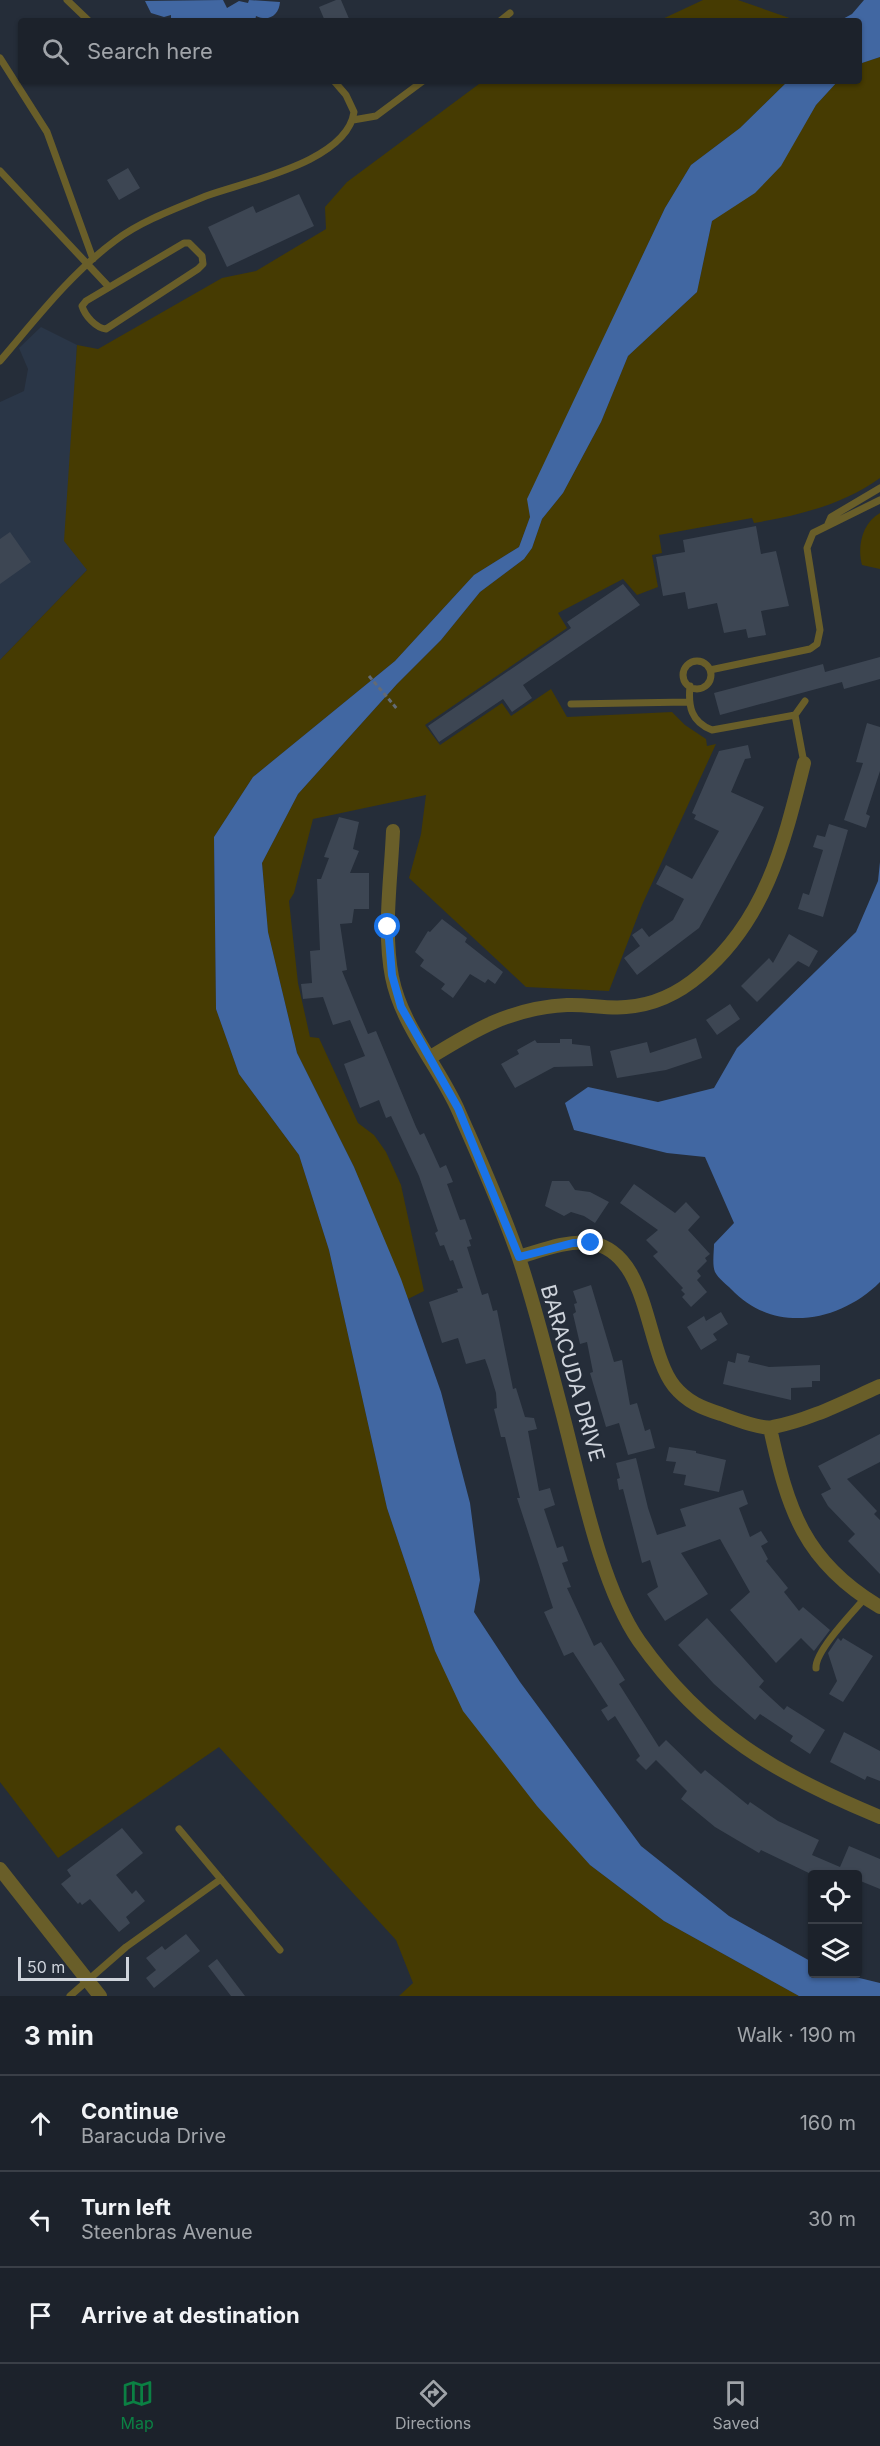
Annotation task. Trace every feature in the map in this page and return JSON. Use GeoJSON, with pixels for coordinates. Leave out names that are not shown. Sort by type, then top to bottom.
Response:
{"type":"FeatureCollection","features":[{"type":"Feature","properties":{"kind":"street"},"geometry":{"type":"LineString","coordinates":[[429,1058],[476,1029],[521,1011],[569,1005],[626,1007],[669,996],[687,985],[709,967],[736,938],[762,898],[779,857],[804,763]]}},
{"type":"Feature","properties":{"kind":"street","name":"BARACUDA DRIVE"},"geometry":{"type":"LineString","coordinates":[[393,831],[388,927],[392,975],[401,1007],[458,1108],[519,1257],[600,1551],[620,1605],[637,1637],[682,1695],[729,1738],[785,1773],[880,1817]]}},
{"type":"Feature","properties":{"kind":"street"},"geometry":{"type":"LineString","coordinates":[[519,1257],[573,1243],[591,1243],[610,1251],[627,1268],[641,1296],[666,1373],[674,1385],[699,1407],[770,1428],[798,1420],[880,1386]]}},
{"type":"Feature","properties":{"kind":"street"},"geometry":{"type":"LineString","coordinates":[[770,1428],[782,1482],[800,1530],[824,1564],[865,1598],[880,1607]]}},
{"type":"Feature","properties":{"kind":"street"},"geometry":{"type":"LineString","coordinates":[[0,1869],[100,1996]]}},
{"type":"Feature","properties":{"kind":"lane"},"geometry":{"type":"LineString","coordinates":[[67,0],[86,18]]}},
{"type":"Feature","properties":{"kind":"lane"},"geometry":{"type":"LineString","coordinates":[[504,18],[510,13]]}},
{"type":"Feature","properties":{"kind":"lane"},"geometry":{"type":"LineString","coordinates":[[0,58],[47,132],[90,261]]}},
{"type":"Feature","properties":{"kind":"lane"},"geometry":{"type":"LineString","coordinates":[[0,361],[90,261],[118,238],[205,197],[302,164],[324,152],[349,128],[353,120],[354,112],[346,95],[337,84]]}},
{"type":"Feature","properties":{"kind":"lane"},"geometry":{"type":"LineString","coordinates":[[353,120],[376,116],[419,84]]}},
{"type":"Feature","properties":{"kind":"lane"},"geometry":{"type":"LineString","coordinates":[[0,171],[90,261],[109,287]]}},
{"type":"Feature","properties":{"kind":"lane"},"geometry":{"type":"LineString","coordinates":[[184,243],[189,243],[203,260],[198,269],[103,329],[84,312],[82,306],[109,287],[184,243]]}},
{"type":"Feature","properties":{"kind":"lane"},"geometry":{"type":"LineString","coordinates":[[828,524],[831,517],[880,488]]}},
{"type":"Feature","properties":{"kind":"lane"},"geometry":{"type":"LineString","coordinates":[[710,670],[810,649],[817,644],[820,630],[807,548],[813,533],[880,500]]}},
{"type":"Feature","properties":{"kind":"lane"},"geometry":{"type":"LineString","coordinates":[[690,686],[701,688],[706,686],[711,676],[710,670],[704,663],[689,664],[684,673],[690,686],[689,709],[697,721],[712,730],[795,715],[806,700]]}},
{"type":"Feature","properties":{"kind":"lane"},"geometry":{"type":"LineString","coordinates":[[571,704],[688,702]]}},
{"type":"Feature","properties":{"kind":"lane"},"geometry":{"type":"LineString","coordinates":[[795,715],[804,763]]}},
{"type":"Feature","properties":{"kind":"lane"},"geometry":{"type":"LineString","coordinates":[[816,1668],[816,1661],[831,1638],[865,1598]]}},
{"type":"Feature","properties":{"kind":"lane"},"geometry":{"type":"LineString","coordinates":[[179,1829],[280,1950]]}},
{"type":"Feature","properties":{"kind":"lane"},"geometry":{"type":"LineString","coordinates":[[70,1996],[126,1947],[221,1880]]}},
{"type":"Feature","properties":{"kind":"path"},"geometry":{"type":"LineString","coordinates":[[369,676],[398,710]]}},
{"type":"Feature","properties":{"kind":"shaded area"},"geometry":{"type":"Polygon","coordinates":[[[703,0],[738,0],[789,18],[664,18],[703,0]]]}},
{"type":"Feature","properties":{"kind":"shaded area"},"geometry":{"type":"Polygon","coordinates":[[[880,57],[880,478],[851,495],[820,508],[754,523],[752,518],[659,535],[662,553],[652,555],[658,587],[637,595],[623,579],[558,613],[567,628],[425,725],[440,745],[502,703],[511,716],[551,689],[567,717],[672,712],[685,725],[706,739],[707,746],[716,744],[642,905],[609,991],[526,987],[409,878],[421,834],[426,795],[313,819],[294,893],[289,901],[298,983],[310,1037],[319,1038],[358,1123],[374,1135],[386,1152],[401,1185],[424,1291],[408,1299],[354,1167],[297,1053],[268,932],[262,863],[298,794],[397,684],[441,640],[480,592],[524,559],[532,548],[542,519],[563,493],[601,422],[628,356],[697,292],[712,221],[780,166],[816,105],[835,84],[862,84],[862,63],[880,57]]]}},
{"type":"Feature","properties":{"kind":"shaded area"},"geometry":{"type":"Polygon","coordinates":[[[479,84],[785,84],[740,128],[691,165],[665,208],[528,499],[530,517],[519,547],[474,575],[395,661],[253,777],[214,837],[216,1009],[239,1074],[299,1155],[329,1250],[387,1508],[435,1651],[590,1865],[664,1921],[799,1996],[399,1996],[413,1983],[396,1940],[219,1747],[58,1858],[0,1782],[0,660],[87,570],[64,541],[77,345],[98,349],[222,278],[256,271],[326,229],[325,207],[347,182],[479,84]]]}},
{"type":"Feature","properties":{"kind":"shaded area"},"geometry":{"type":"Polygon","coordinates":[[[41,327],[77,345],[73,422],[87,570],[0,660],[0,402],[24,391],[28,369],[19,348],[41,327]]]}},
{"type":"Feature","properties":{"kind":"shaded area"},"geometry":{"type":"Polygon","coordinates":[[[880,513],[880,569],[862,565],[860,551],[865,529],[880,513]]]}},
{"type":"Feature","properties":{"kind":"water"},"geometry":{"type":"Polygon","coordinates":[[[223,0],[227,8],[239,1],[280,2],[278,11],[269,18],[256,16],[256,18],[171,18],[171,15],[164,17],[151,13],[145,1],[223,0]]]}},
{"type":"Feature","properties":{"kind":"water"},"geometry":{"type":"Polygon","coordinates":[[[864,0],[880,0],[880,57],[862,63],[862,18],[845,18],[852,14],[864,0]]]}},
{"type":"Feature","properties":{"kind":"water"},"geometry":{"type":"Polygon","coordinates":[[[785,84],[835,84],[816,105],[781,166],[755,193],[712,221],[697,292],[628,356],[601,422],[563,493],[542,519],[532,548],[524,559],[480,592],[441,640],[397,684],[298,794],[262,863],[268,932],[297,1053],[354,1167],[401,1279],[441,1392],[470,1503],[480,1580],[474,1612],[520,1682],[641,1846],[729,1916],[808,1960],[808,1978],[859,1978],[880,1983],[880,1996],[799,1996],[664,1921],[590,1865],[537,1806],[463,1711],[435,1651],[387,1508],[329,1250],[299,1155],[239,1074],[216,1009],[214,837],[253,777],[395,661],[474,575],[519,547],[530,517],[527,499],[665,208],[691,165],[740,128],[785,84]]]}},
{"type":"Feature","properties":{"kind":"water"},"geometry":{"type":"Polygon","coordinates":[[[880,862],[880,1282],[864,1296],[845,1307],[826,1314],[806,1318],[766,1313],[748,1303],[715,1272],[714,1244],[734,1223],[705,1157],[667,1153],[574,1130],[565,1103],[588,1087],[658,1102],[714,1088],[737,1048],[856,932],[878,881],[880,862]]]}},
{"type":"Feature","properties":{"kind":"building"},"geometry":{"type":"Polygon","coordinates":[[[341,0],[349,18],[324,18],[319,7],[341,0]]]}},
{"type":"Feature","properties":{"kind":"building"},"geometry":{"type":"Polygon","coordinates":[[[128,168],[140,188],[119,200],[107,180],[128,168]]]}},
{"type":"Feature","properties":{"kind":"building"},"geometry":{"type":"Polygon","coordinates":[[[299,194],[314,226],[227,267],[208,227],[253,206],[256,213],[299,194]]]}},
{"type":"Feature","properties":{"kind":"building"},"geometry":{"type":"Polygon","coordinates":[[[756,526],[761,554],[776,551],[789,606],[761,611],[766,635],[748,638],[746,629],[724,633],[717,603],[688,609],[685,592],[663,596],[656,557],[685,552],[683,540],[756,526]]]}},
{"type":"Feature","properties":{"kind":"building"},"geometry":{"type":"Polygon","coordinates":[[[10,532],[31,562],[0,584],[0,539],[10,532]]]}},
{"type":"Feature","properties":{"kind":"building"},"geometry":{"type":"Polygon","coordinates":[[[623,584],[640,605],[523,685],[532,698],[512,712],[503,699],[439,742],[428,726],[571,628],[567,622],[623,584]]]}},
{"type":"Feature","properties":{"kind":"building"},"geometry":{"type":"Polygon","coordinates":[[[880,657],[880,679],[844,689],[842,682],[720,715],[714,693],[823,664],[825,672],[880,657]]]}},
{"type":"Feature","properties":{"kind":"building"},"geometry":{"type":"Polygon","coordinates":[[[867,723],[880,727],[880,771],[866,814],[870,816],[866,828],[844,820],[863,763],[856,762],[867,723]]]}},
{"type":"Feature","properties":{"kind":"building"},"geometry":{"type":"Polygon","coordinates":[[[748,745],[751,758],[745,759],[731,792],[764,807],[699,928],[637,975],[624,958],[640,946],[632,935],[642,928],[649,937],[673,920],[684,899],[656,884],[666,865],[692,879],[719,831],[694,819],[696,815],[692,813],[719,751],[748,745]]]}},
{"type":"Feature","properties":{"kind":"building"},"geometry":{"type":"Polygon","coordinates":[[[339,817],[359,822],[353,849],[359,851],[350,873],[369,873],[369,909],[354,909],[352,923],[340,924],[347,970],[342,971],[368,1034],[376,1031],[420,1135],[424,1133],[440,1168],[446,1165],[453,1182],[447,1184],[460,1220],[465,1219],[472,1239],[469,1240],[471,1246],[467,1247],[482,1295],[488,1293],[493,1311],[497,1310],[513,1389],[516,1388],[525,1417],[534,1418],[537,1429],[528,1431],[539,1491],[550,1488],[555,1505],[544,1509],[557,1548],[563,1546],[568,1561],[562,1563],[571,1587],[567,1588],[594,1646],[601,1642],[625,1680],[619,1684],[659,1747],[666,1740],[701,1774],[705,1770],[748,1805],[750,1802],[778,1821],[819,1840],[812,1855],[840,1867],[849,1846],[880,1859],[880,1889],[862,1882],[862,1870],[808,1870],[808,1873],[761,1850],[759,1853],[715,1827],[681,1799],[687,1791],[656,1760],[646,1770],[636,1760],[640,1756],[615,1716],[608,1721],[601,1710],[608,1706],[573,1652],[564,1656],[544,1612],[553,1608],[517,1498],[520,1498],[505,1437],[501,1437],[494,1409],[497,1408],[496,1393],[485,1359],[466,1364],[458,1338],[442,1343],[429,1302],[463,1288],[453,1260],[450,1261],[444,1245],[440,1246],[435,1233],[438,1231],[419,1176],[391,1116],[386,1118],[379,1100],[360,1108],[344,1064],[365,1056],[350,1020],[333,1025],[323,997],[303,999],[301,984],[312,983],[310,951],[320,950],[317,879],[321,879],[329,858],[324,857],[339,817]]]}},
{"type":"Feature","properties":{"kind":"building"},"geometry":{"type":"Polygon","coordinates":[[[829,824],[848,830],[823,917],[798,909],[803,893],[809,895],[823,850],[813,847],[817,835],[825,837],[829,824]]]}},
{"type":"Feature","properties":{"kind":"building"},"geometry":{"type":"Polygon","coordinates":[[[442,919],[467,938],[465,942],[503,972],[495,984],[488,979],[485,983],[470,974],[453,998],[441,989],[445,984],[420,966],[424,960],[415,952],[428,931],[430,932],[442,919]]]}},
{"type":"Feature","properties":{"kind":"building"},"geometry":{"type":"Polygon","coordinates":[[[789,934],[818,951],[809,967],[798,961],[757,1002],[741,986],[769,958],[773,963],[789,934]]]}},
{"type":"Feature","properties":{"kind":"building"},"geometry":{"type":"Polygon","coordinates":[[[730,1004],[740,1019],[717,1035],[706,1020],[730,1004]]]}},
{"type":"Feature","properties":{"kind":"building"},"geometry":{"type":"Polygon","coordinates":[[[696,1038],[702,1058],[666,1070],[617,1078],[610,1051],[647,1042],[650,1053],[696,1038]]]}},
{"type":"Feature","properties":{"kind":"building"},"geometry":{"type":"Polygon","coordinates":[[[560,1039],[572,1039],[572,1044],[590,1046],[593,1066],[554,1067],[515,1088],[501,1064],[519,1054],[517,1050],[535,1040],[537,1043],[560,1043],[560,1039]]]}},
{"type":"Feature","properties":{"kind":"building"},"geometry":{"type":"Polygon","coordinates":[[[552,1181],[569,1181],[575,1190],[590,1192],[609,1202],[595,1223],[571,1212],[564,1216],[545,1206],[552,1181]]]}},
{"type":"Feature","properties":{"kind":"building"},"geometry":{"type":"Polygon","coordinates":[[[634,1184],[675,1213],[686,1202],[700,1217],[688,1230],[710,1254],[705,1258],[707,1261],[697,1271],[701,1276],[697,1280],[707,1292],[691,1307],[682,1297],[685,1294],[681,1290],[683,1288],[653,1256],[658,1252],[646,1240],[658,1230],[620,1203],[634,1184]]]}},
{"type":"Feature","properties":{"kind":"building"},"geometry":{"type":"Polygon","coordinates":[[[591,1285],[614,1362],[622,1360],[630,1405],[637,1403],[645,1431],[650,1429],[655,1448],[628,1455],[619,1423],[606,1427],[590,1373],[593,1372],[587,1342],[580,1344],[573,1314],[576,1312],[574,1304],[577,1303],[573,1291],[591,1285]]]}},
{"type":"Feature","properties":{"kind":"building"},"geometry":{"type":"Polygon","coordinates":[[[721,1312],[728,1324],[713,1334],[717,1340],[701,1350],[687,1327],[704,1316],[706,1321],[721,1312]]]}},
{"type":"Feature","properties":{"kind":"building"},"geometry":{"type":"Polygon","coordinates":[[[737,1353],[750,1356],[748,1362],[769,1367],[820,1365],[820,1381],[812,1381],[812,1387],[791,1388],[791,1400],[723,1384],[728,1361],[735,1363],[737,1353]]]}},
{"type":"Feature","properties":{"kind":"building"},"geometry":{"type":"Polygon","coordinates":[[[880,1434],[880,1462],[847,1479],[877,1511],[874,1514],[880,1520],[880,1574],[848,1541],[855,1534],[828,1506],[821,1494],[831,1489],[818,1466],[880,1434]]]}},
{"type":"Feature","properties":{"kind":"building"},"geometry":{"type":"Polygon","coordinates":[[[669,1447],[696,1451],[696,1453],[726,1460],[719,1492],[684,1485],[686,1475],[673,1473],[676,1462],[666,1461],[669,1447]]]}},
{"type":"Feature","properties":{"kind":"building"},"geometry":{"type":"Polygon","coordinates":[[[636,1458],[657,1535],[686,1526],[680,1509],[743,1490],[748,1504],[739,1508],[750,1537],[761,1531],[768,1542],[761,1546],[768,1559],[766,1561],[788,1588],[784,1592],[799,1611],[803,1607],[830,1630],[814,1651],[801,1638],[776,1663],[730,1610],[750,1592],[720,1539],[681,1553],[708,1594],[665,1621],[647,1594],[658,1587],[650,1560],[642,1563],[623,1489],[619,1490],[617,1479],[620,1478],[616,1463],[636,1458]]]}},
{"type":"Feature","properties":{"kind":"building"},"geometry":{"type":"Polygon","coordinates":[[[707,1618],[764,1681],[759,1687],[784,1710],[787,1706],[825,1730],[810,1754],[790,1741],[793,1736],[760,1714],[755,1720],[714,1684],[678,1645],[707,1618]]]}},
{"type":"Feature","properties":{"kind":"building"},"geometry":{"type":"Polygon","coordinates":[[[838,1638],[841,1641],[843,1638],[873,1656],[843,1702],[829,1694],[837,1681],[828,1653],[838,1638]]]}},
{"type":"Feature","properties":{"kind":"building"},"geometry":{"type":"Polygon","coordinates":[[[844,1732],[880,1751],[880,1781],[867,1776],[865,1780],[830,1762],[844,1732]]]}},
{"type":"Feature","properties":{"kind":"building"},"geometry":{"type":"Polygon","coordinates":[[[122,1828],[143,1853],[116,1875],[132,1894],[136,1890],[145,1901],[126,1917],[130,1923],[119,1932],[90,1899],[82,1905],[80,1902],[78,1904],[61,1884],[71,1876],[67,1870],[122,1828]]]}},
{"type":"Feature","properties":{"kind":"building"},"geometry":{"type":"Polygon","coordinates":[[[186,1934],[200,1951],[154,1988],[146,1978],[156,1970],[146,1958],[162,1946],[165,1950],[186,1934]]]}},
{"type":"Feature","properties":{"kind":"building"},"geometry":{"type":"Polygon","coordinates":[[[217,1959],[245,1996],[231,1996],[208,1966],[217,1959]]]}},
{"type":"Feature","properties":{"kind":"route"},"geometry":{"type":"LineString","coordinates":[[388,927],[392,975],[401,1007],[458,1108],[519,1257],[573,1243],[591,1243]]}}]}
